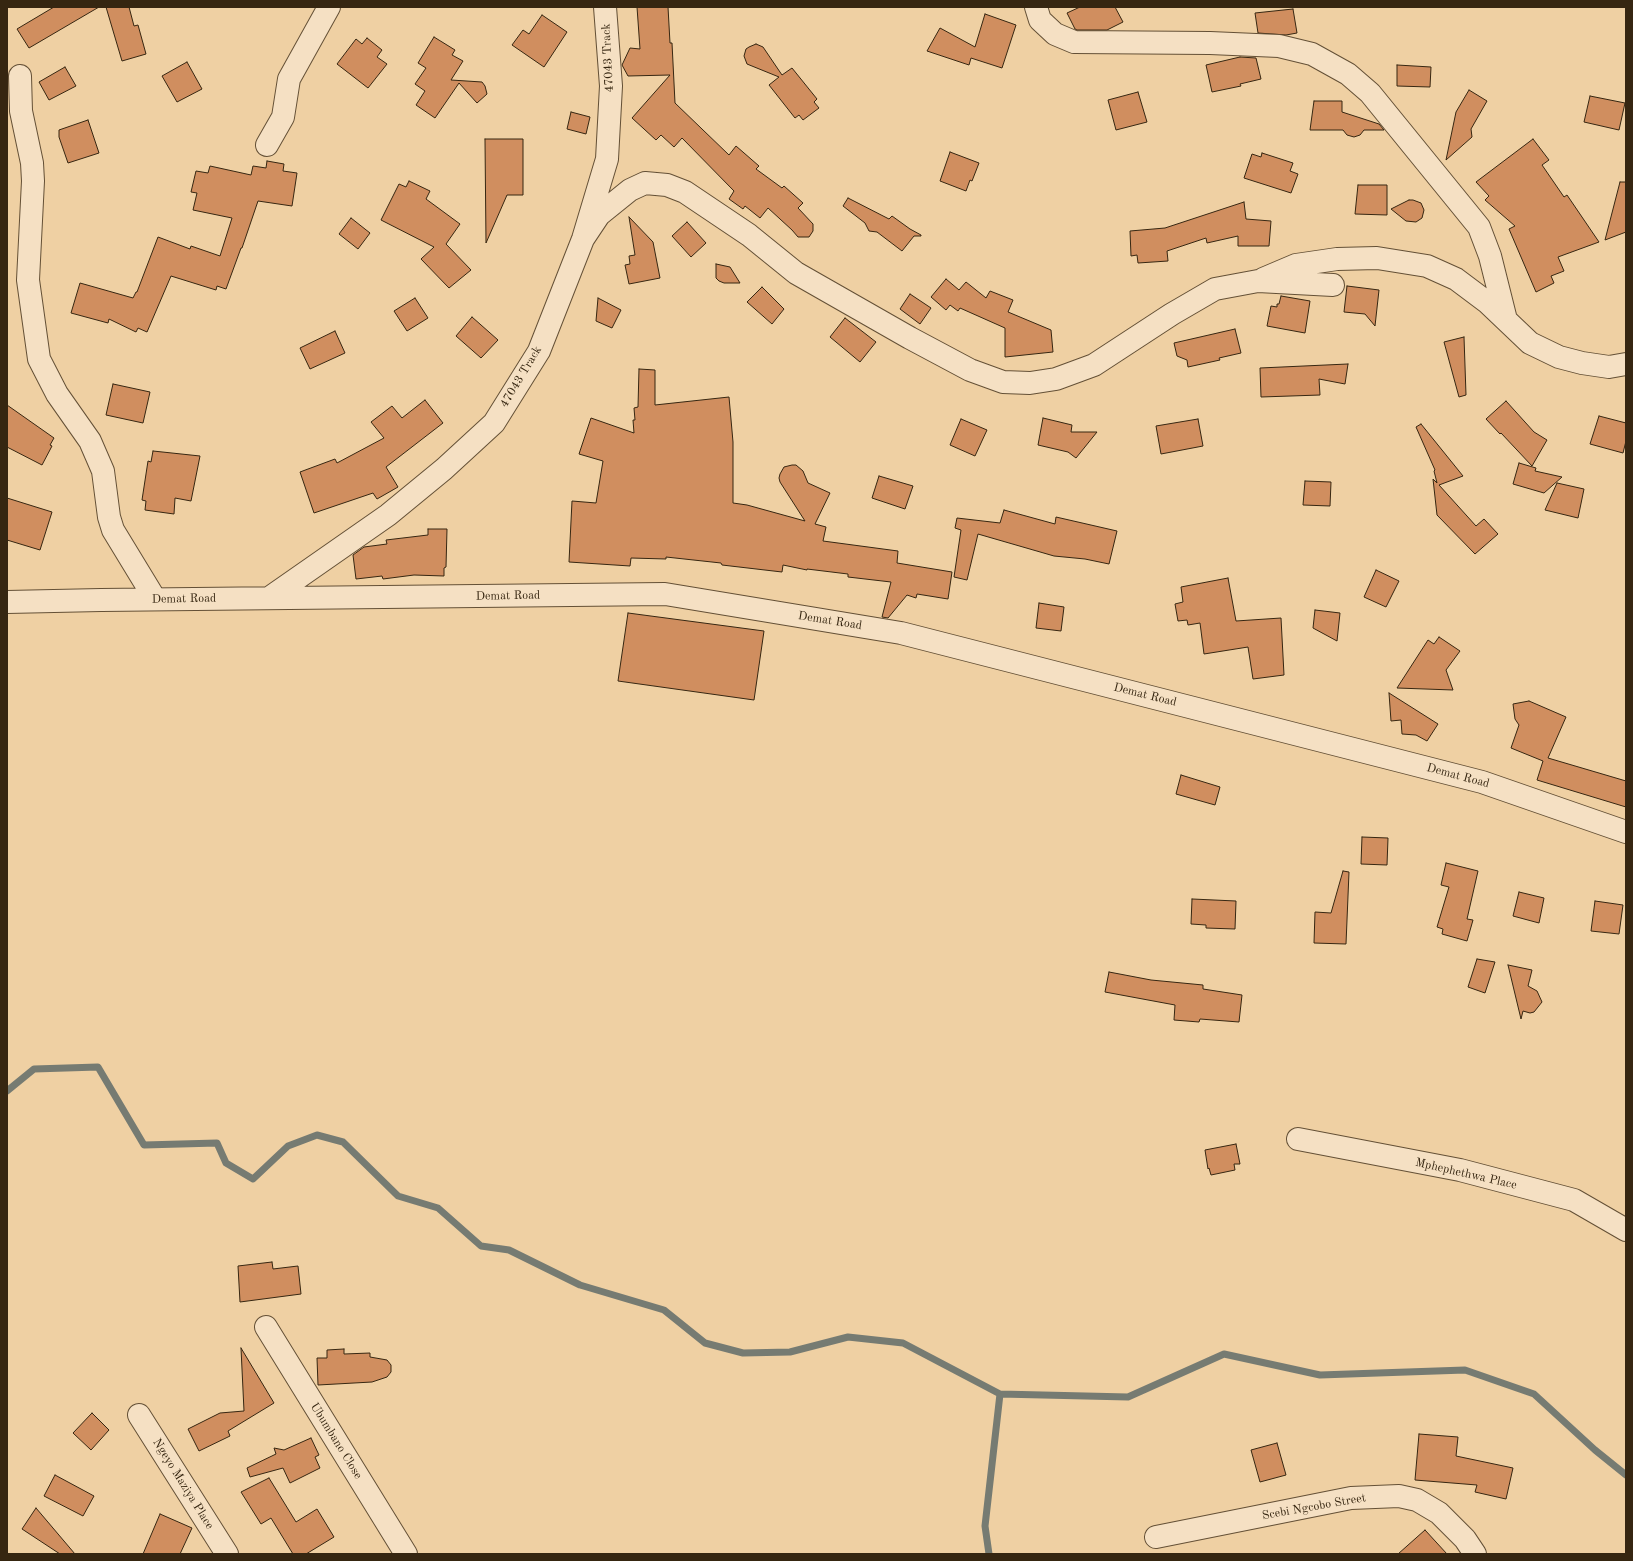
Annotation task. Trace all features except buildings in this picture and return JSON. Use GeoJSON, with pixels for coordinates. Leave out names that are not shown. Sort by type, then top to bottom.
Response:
{"type":"FeatureCollection","features":[{"type":"Feature","properties":{"kind":"street"},"geometry":{"type":"LineString","coordinates":[[267,145],[283,117],[289,79],[329,7]]}},
{"type":"Feature","properties":{"kind":"street","name":"47043 Track"},"geometry":{"type":"LineString","coordinates":[[269,598],[388,515],[444,469],[494,423],[539,351],[583,239],[607,159],[611,86],[605,7]]}},
{"type":"Feature","properties":{"kind":"street"},"geometry":{"type":"LineString","coordinates":[[1036,7],[1040,20],[1055,34],[1074,42],[1210,43],[1279,46],[1312,54],[1348,74],[1370,93],[1479,227],[1490,256],[1506,320]]}},
{"type":"Feature","properties":{"kind":"street"},"geometry":{"type":"LineString","coordinates":[[20,76],[21,111],[32,163],[33,181],[28,280],[39,359],[57,394],[73,414],[90,442],[103,471],[109,517],[113,530],[154,599]]}},
{"type":"Feature","properties":{"kind":"street"},"geometry":{"type":"LineString","coordinates":[[583,239],[599,215],[630,190],[645,183],[667,185],[685,192],[749,235],[796,273],[910,338],[970,370],[1003,382],[1030,383],[1056,379],[1094,365],[1172,314],[1216,289],[1258,281],[1296,265],[1337,259],[1377,258],[1427,266],[1456,279],[1488,303],[1530,343],[1559,357],[1582,364],[1609,367],[1626,364]]}},
{"type":"Feature","properties":{"kind":"street"},"geometry":{"type":"LineString","coordinates":[[1258,281],[1333,285]]}},
{"type":"Feature","properties":{"kind":"street","name":"Demat Road"},"geometry":{"type":"LineString","coordinates":[[7,602],[154,599],[664,594],[901,633],[1482,782],[1626,832]]}},
{"type":"Feature","properties":{"kind":"street","name":"Mphephethwa Place"},"geometry":{"type":"LineString","coordinates":[[1298,1139],[1460,1170],[1546,1192],[1574,1200],[1626,1230]]}},
{"type":"Feature","properties":{"kind":"street","name":"Ubumbano Close"},"geometry":{"type":"LineString","coordinates":[[266,1327],[406,1554]]}},
{"type":"Feature","properties":{"kind":"street","name":"Ngeyo Maziya Place"},"geometry":{"type":"LineString","coordinates":[[140,1415],[227,1554]]}},
{"type":"Feature","properties":{"kind":"street","name":"Scebi Ngcobo Street"},"geometry":{"type":"LineString","coordinates":[[1156,1537],[1351,1498],[1399,1496],[1417,1500],[1438,1513],[1465,1539],[1475,1554]]}},
{"type":"Feature","properties":{"kind":"waterway"},"geometry":{"type":"LineString","coordinates":[[7,1091],[34,1069],[98,1067],[144,1145],[217,1143],[226,1163],[253,1179],[288,1146],[317,1135],[343,1142],[398,1196],[438,1208],[481,1246],[509,1250],[580,1285],[664,1310],[705,1343],[743,1353],[790,1352],[848,1337],[903,1343],[1000,1394],[1128,1397],[1224,1354],[1320,1375],[1465,1370],[1534,1394],[1595,1450],[1626,1475]]}},
{"type":"Feature","properties":{"kind":"waterway"},"geometry":{"type":"LineString","coordinates":[[989,1554],[985,1526],[1000,1394]]}}]}
